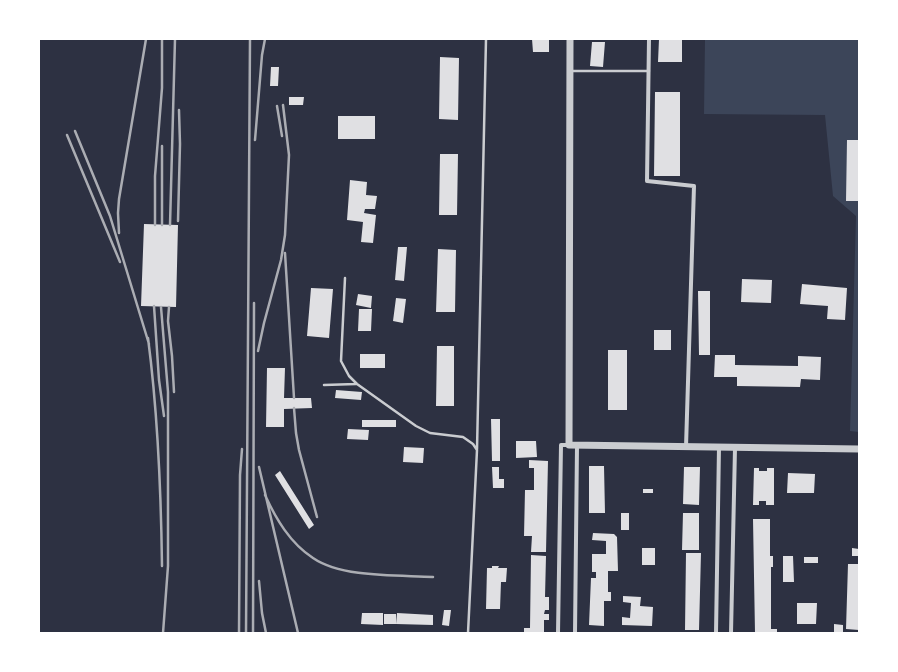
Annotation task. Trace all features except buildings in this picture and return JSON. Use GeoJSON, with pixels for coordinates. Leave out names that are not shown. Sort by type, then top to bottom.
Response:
{"type":"FeatureCollection","features":[{"type":"Feature","properties":{"kind":"street"},"geometry":{"type":"LineString","coordinates":[[570,39],[575,633]]}},
{"type":"Feature","properties":{"kind":"street"},"geometry":{"type":"LineString","coordinates":[[649,39],[647,181],[694,186],[686,447]]}},
{"type":"Feature","properties":{"kind":"street"},"geometry":{"type":"LineString","coordinates":[[558,633],[561,445],[859,449]]}},
{"type":"Feature","properties":{"kind":"street"},"geometry":{"type":"LineString","coordinates":[[716,633],[719,447]]}},
{"type":"Feature","properties":{"kind":"street"},"geometry":{"type":"LineString","coordinates":[[731,633],[735,448]]}},
{"type":"Feature","properties":{"kind":"lane"},"geometry":{"type":"LineString","coordinates":[[468,633],[477,450],[486,39]]}},
{"type":"Feature","properties":{"kind":"lane"},"geometry":{"type":"LineString","coordinates":[[570,71],[649,71]]}},
{"type":"Feature","properties":{"kind":"lane"},"geometry":{"type":"LineString","coordinates":[[345,278],[341,361],[346,372],[357,384],[416,426],[430,432],[463,437],[473,444],[477,450]]}},
{"type":"Feature","properties":{"kind":"lane"},"geometry":{"type":"LineString","coordinates":[[324,385],[357,384]]}},
{"type":"Feature","properties":{"kind":"shaded area"},"geometry":{"type":"Polygon","coordinates":[[[705,39],[859,39],[859,432],[850,431],[856,216],[833,196],[825,115],[704,114],[705,39]]]}},
{"type":"Feature","properties":{"kind":"railway"},"geometry":{"type":"LineString","coordinates":[[119,233],[119,199],[146,39]]}},
{"type":"Feature","properties":{"kind":"railway"},"geometry":{"type":"LineString","coordinates":[[155,225],[155,176],[162,88],[162,39]]}},
{"type":"Feature","properties":{"kind":"railway"},"geometry":{"type":"LineString","coordinates":[[170,225],[175,39]]}},
{"type":"Feature","properties":{"kind":"railway"},"geometry":{"type":"LineString","coordinates":[[246,633],[250,39]]}},
{"type":"Feature","properties":{"kind":"railway"},"geometry":{"type":"LineString","coordinates":[[255,140],[262,55],[265,39]]}},
{"type":"Feature","properties":{"kind":"railway"},"geometry":{"type":"LineString","coordinates":[[258,351],[281,260],[285,235],[289,155],[283,105]]}},
{"type":"Feature","properties":{"kind":"railway"},"geometry":{"type":"LineString","coordinates":[[277,106],[282,136]]}},
{"type":"Feature","properties":{"kind":"railway"},"geometry":{"type":"LineString","coordinates":[[178,221],[180,144],[179,110]]}},
{"type":"Feature","properties":{"kind":"railway"},"geometry":{"type":"LineString","coordinates":[[75,131],[110,216],[149,344]]}},
{"type":"Feature","properties":{"kind":"railway"},"geometry":{"type":"LineString","coordinates":[[67,135],[120,262]]}},
{"type":"Feature","properties":{"kind":"railway"},"geometry":{"type":"LineString","coordinates":[[162,146],[162,225]]}},
{"type":"Feature","properties":{"kind":"railway"},"geometry":{"type":"LineString","coordinates":[[285,253],[294,398]]}},
{"type":"Feature","properties":{"kind":"railway"},"geometry":{"type":"LineString","coordinates":[[253,633],[254,303]]}},
{"type":"Feature","properties":{"kind":"railway"},"geometry":{"type":"LineString","coordinates":[[154,306],[159,380],[164,416]]}},
{"type":"Feature","properties":{"kind":"railway"},"geometry":{"type":"LineString","coordinates":[[161,307],[168,392],[168,566],[163,633]]}},
{"type":"Feature","properties":{"kind":"railway"},"geometry":{"type":"LineString","coordinates":[[169,307],[168,321],[174,392]]}},
{"type":"Feature","properties":{"kind":"railway"},"geometry":{"type":"LineString","coordinates":[[148,338],[158,452],[162,566]]}},
{"type":"Feature","properties":{"kind":"railway"},"geometry":{"type":"LineString","coordinates":[[294,408],[299,450],[317,517]]}},
{"type":"Feature","properties":{"kind":"railway"},"geometry":{"type":"LineString","coordinates":[[239,633],[240,475],[242,449]]}},
{"type":"Feature","properties":{"kind":"railway"},"geometry":{"type":"LineString","coordinates":[[259,467],[298,633]]}},
{"type":"Feature","properties":{"kind":"railway"},"geometry":{"type":"LineString","coordinates":[[265,495],[284,530],[297,545],[313,558],[325,564],[354,572],[433,577]]}},
{"type":"Feature","properties":{"kind":"railway"},"geometry":{"type":"LineString","coordinates":[[259,581],[262,613],[266,633]]}}]}
